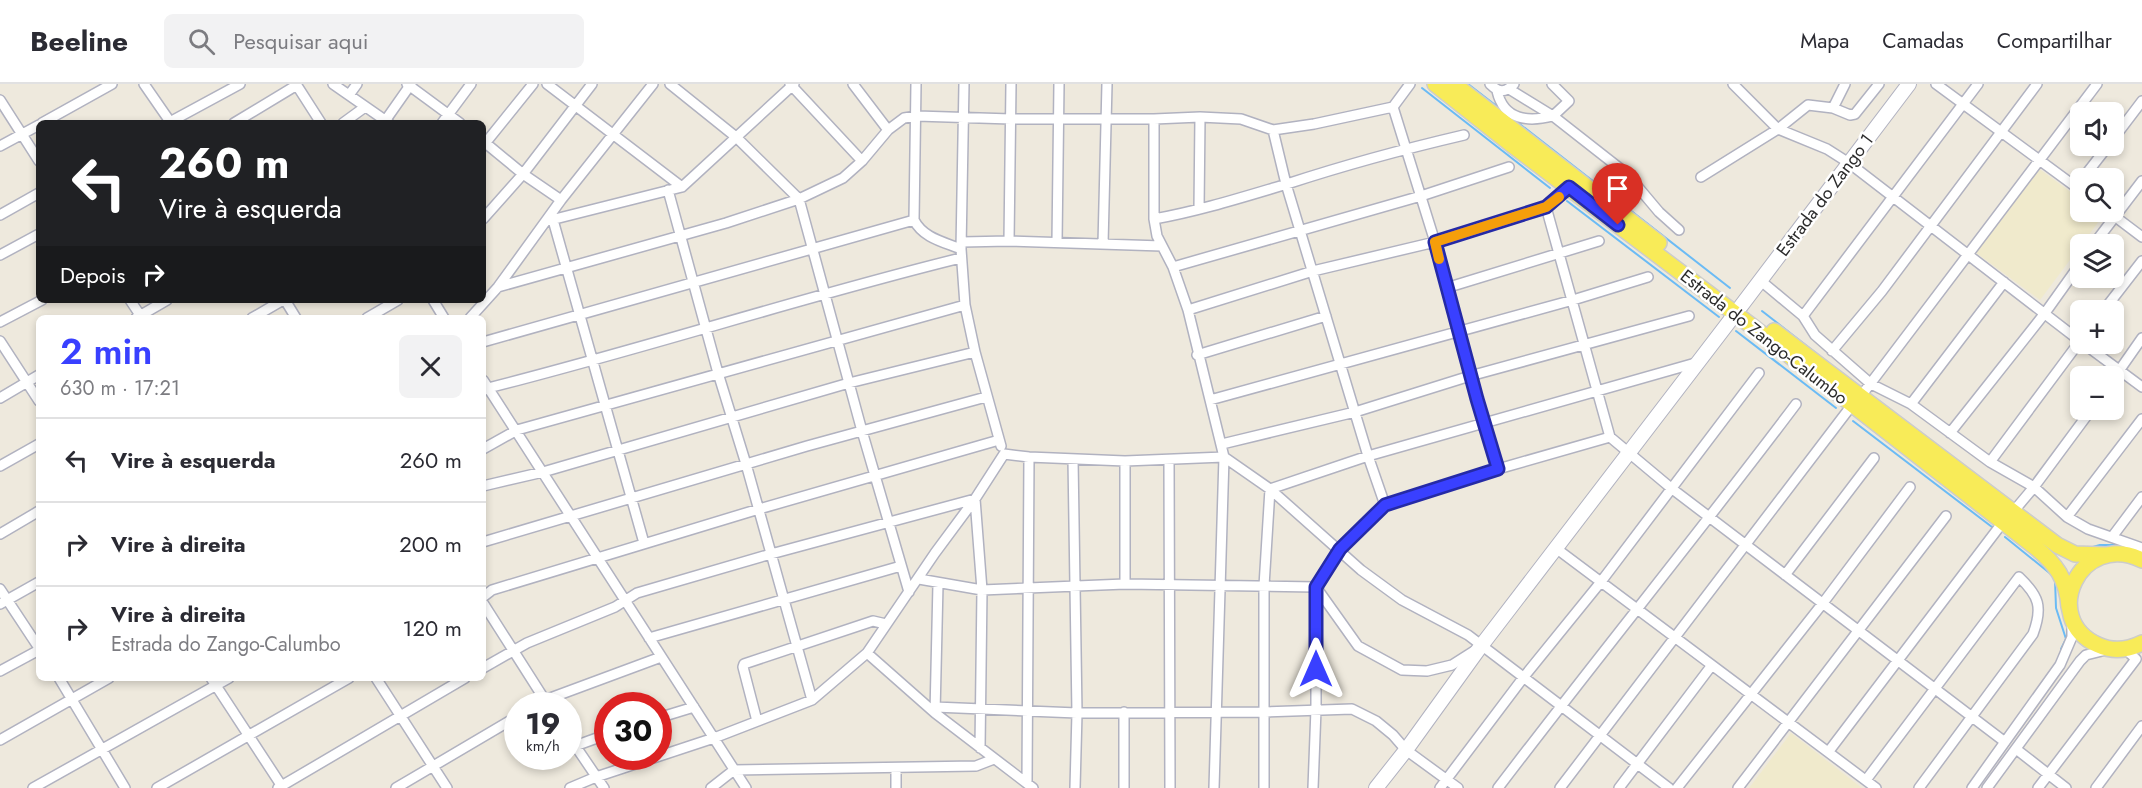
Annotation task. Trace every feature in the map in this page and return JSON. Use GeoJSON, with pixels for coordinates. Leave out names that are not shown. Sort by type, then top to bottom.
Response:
{"type":"FeatureCollection","features":[{"type":"Feature","properties":{"kind":"main road","name":"Estrada do Zango-Calumbo"},"geometry":{"type":"LineString","coordinates":[[1435,84],[1569,187],[1738,310],[1861,395],[2008,517],[2055,565],[2065,582],[2071,613]]}},
{"type":"Feature","properties":{"kind":"main road","name":"Estrada do Zango-Calumbo"},"geometry":{"type":"LineString","coordinates":[[1454,84],[1738,310]]}},
{"type":"Feature","properties":{"kind":"main road","name":"Estrada do Zango-Calumbo"},"geometry":{"type":"LineString","coordinates":[[2008,517],[2067,550],[2084,555],[2120,553]]}},
{"type":"Feature","properties":{"kind":"main road"},"geometry":{"type":"LineString","coordinates":[[2120,553],[2142,560]]}},
{"type":"Feature","properties":{"kind":"main road"},"geometry":{"type":"LineString","coordinates":[[2104,555],[2094,559],[2078,574],[2070,594],[2071,613],[2080,632],[2090,641],[2131,647]]}},
{"type":"Feature","properties":{"kind":"street"},"geometry":{"type":"LineString","coordinates":[[47,120],[112,84]]}},
{"type":"Feature","properties":{"kind":"street"},"geometry":{"type":"LineString","coordinates":[[144,84],[168,120]]}},
{"type":"Feature","properties":{"kind":"street"},"geometry":{"type":"LineString","coordinates":[[175,120],[240,84]]}},
{"type":"Feature","properties":{"kind":"street"},"geometry":{"type":"LineString","coordinates":[[333,84],[384,120]]}},
{"type":"Feature","properties":{"kind":"street"},"geometry":{"type":"LineString","coordinates":[[349,96],[357,84]]}},
{"type":"Feature","properties":{"kind":"street"},"geometry":{"type":"LineString","coordinates":[[444,120],[471,84]]}},
{"type":"Feature","properties":{"kind":"street"},"geometry":{"type":"LineString","coordinates":[[486,142],[532,84]]}},
{"type":"Feature","properties":{"kind":"street"},"geometry":{"type":"LineString","coordinates":[[547,84],[682,186]]}},
{"type":"Feature","properties":{"kind":"street"},"geometry":{"type":"LineString","coordinates":[[486,216],[523,174],[592,84]]}},
{"type":"Feature","properties":{"kind":"street"},"geometry":{"type":"LineString","coordinates":[[486,300],[653,84]]}},
{"type":"Feature","properties":{"kind":"street"},"geometry":{"type":"LineString","coordinates":[[670,84],[736,137],[799,198],[862,431],[909,592]]}},
{"type":"Feature","properties":{"kind":"street"},"geometry":{"type":"LineString","coordinates":[[853,84],[888,130]]}},
{"type":"Feature","properties":{"kind":"street"},"geometry":{"type":"LineString","coordinates":[[916,84],[914,220],[918,228],[927,235],[961,249]]}},
{"type":"Feature","properties":{"kind":"street"},"geometry":{"type":"LineString","coordinates":[[964,84],[961,249],[965,305],[986,397],[1004,454]]}},
{"type":"Feature","properties":{"kind":"street"},"geometry":{"type":"LineString","coordinates":[[1009,241],[1011,84]]}},
{"type":"Feature","properties":{"kind":"street"},"geometry":{"type":"LineString","coordinates":[[1057,242],[1059,84]]}},
{"type":"Feature","properties":{"kind":"street"},"geometry":{"type":"LineString","coordinates":[[1103,244],[1107,84]]}},
{"type":"Feature","properties":{"kind":"street"},"geometry":{"type":"LineString","coordinates":[[498,286],[567,269],[726,223],[833,184],[849,174],[888,130],[904,118],[917,116],[1011,119],[1200,117],[1241,119],[1273,130],[1393,107],[1410,84]]}},
{"type":"Feature","properties":{"kind":"street"},"geometry":{"type":"LineString","coordinates":[[1494,88],[1503,106],[1517,117],[1536,120],[1553,116],[1569,101],[1552,84]]}},
{"type":"Feature","properties":{"kind":"street"},"geometry":{"type":"LineString","coordinates":[[1732,84],[1778,129],[1827,148],[1849,163],[2070,333]]}},
{"type":"Feature","properties":{"kind":"street"},"geometry":{"type":"LineString","coordinates":[[1833,108],[1845,84]]}},
{"type":"Feature","properties":{"kind":"street"},"geometry":{"type":"LineString","coordinates":[[1701,177],[1778,129],[1808,105],[1833,108],[1850,115],[1855,114],[1879,84]]}},
{"type":"Feature","properties":{"kind":"street","name":"Estrada do Zango 1"},"geometry":{"type":"LineString","coordinates":[[1376,788],[1481,646],[1909,84]]}},
{"type":"Feature","properties":{"kind":"street"},"geometry":{"type":"LineString","coordinates":[[1936,84],[2038,160],[2070,178]]}},
{"type":"Feature","properties":{"kind":"street"},"geometry":{"type":"LineString","coordinates":[[1803,316],[1978,84]]}},
{"type":"Feature","properties":{"kind":"street"},"geometry":{"type":"LineString","coordinates":[[1832,351],[1882,291],[2037,84]]}},
{"type":"Feature","properties":{"kind":"street"},"geometry":{"type":"LineString","coordinates":[[1560,788],[2097,84]]}},
{"type":"Feature","properties":{"kind":"street"},"geometry":{"type":"LineString","coordinates":[[239,120],[296,85],[319,120]]}},
{"type":"Feature","properties":{"kind":"street"},"geometry":{"type":"LineString","coordinates":[[388,120],[409,85],[456,120]]}},
{"type":"Feature","properties":{"kind":"street"},"geometry":{"type":"LineString","coordinates":[[549,221],[682,186],[792,85],[862,161]]}},
{"type":"Feature","properties":{"kind":"street"},"geometry":{"type":"LineString","coordinates":[[1494,88],[1504,91],[1512,86],[1553,116],[1627,174],[1659,212],[1678,230]]}},
{"type":"Feature","properties":{"kind":"street"},"geometry":{"type":"LineString","coordinates":[[0,100],[36,156]]}},
{"type":"Feature","properties":{"kind":"street"},"geometry":{"type":"LineString","coordinates":[[2124,125],[2142,101]]}},
{"type":"Feature","properties":{"kind":"street"},"geometry":{"type":"LineString","coordinates":[[347,120],[366,107]]}},
{"type":"Feature","properties":{"kind":"street"},"geometry":{"type":"LineString","coordinates":[[1393,107],[1435,242],[1470,376],[1498,469]]}},
{"type":"Feature","properties":{"kind":"street"},"geometry":{"type":"LineString","coordinates":[[1199,209],[1200,117]]}},
{"type":"Feature","properties":{"kind":"street"},"geometry":{"type":"LineString","coordinates":[[1154,119],[1154,219],[1157,236],[1173,267],[1188,310],[1197,355],[1224,458],[1214,788]]}},
{"type":"Feature","properties":{"kind":"street"},"geometry":{"type":"LineString","coordinates":[[0,146],[36,126]]}},
{"type":"Feature","properties":{"kind":"street"},"geometry":{"type":"LineString","coordinates":[[1273,130],[1286,184],[1368,456],[1385,505]]}},
{"type":"Feature","properties":{"kind":"street"},"geometry":{"type":"LineString","coordinates":[[1154,219],[1199,209],[1405,149],[1464,135]]}},
{"type":"Feature","properties":{"kind":"street"},"geometry":{"type":"LineString","coordinates":[[486,146],[561,200]]}},
{"type":"Feature","properties":{"kind":"street"},"geometry":{"type":"LineString","coordinates":[[1173,267],[1421,196],[1509,167]]}},
{"type":"Feature","properties":{"kind":"street"},"geometry":{"type":"LineString","coordinates":[[2124,201],[2142,181]]}},
{"type":"Feature","properties":{"kind":"street"},"geometry":{"type":"LineString","coordinates":[[1188,310],[1313,271],[1435,242],[1546,207],[1569,187]]}},
{"type":"Feature","properties":{"kind":"street"},"geometry":{"type":"LineString","coordinates":[[668,190],[812,700]]}},
{"type":"Feature","properties":{"kind":"street"},"geometry":{"type":"LineString","coordinates":[[0,215],[36,195]]}},
{"type":"Feature","properties":{"kind":"street"},"geometry":{"type":"LineString","coordinates":[[1546,207],[1610,437],[1671,488],[2005,742]]}},
{"type":"Feature","properties":{"kind":"street"},"geometry":{"type":"LineString","coordinates":[[486,341],[914,220]]}},
{"type":"Feature","properties":{"kind":"street"},"geometry":{"type":"LineString","coordinates":[[549,221],[581,314],[604,405],[644,543]]}},
{"type":"Feature","properties":{"kind":"street"},"geometry":{"type":"LineString","coordinates":[[2122,222],[2142,237]]}},
{"type":"Feature","properties":{"kind":"street"},"geometry":{"type":"LineString","coordinates":[[0,255],[36,236]]}},
{"type":"Feature","properties":{"kind":"street"},"geometry":{"type":"LineString","coordinates":[[486,386],[593,362],[825,293],[961,249],[1009,241],[1162,246]]}},
{"type":"Feature","properties":{"kind":"street"},"geometry":{"type":"LineString","coordinates":[[1446,288],[1599,241]]}},
{"type":"Feature","properties":{"kind":"street"},"geometry":{"type":"LineString","coordinates":[[2112,300],[2142,261]]}},
{"type":"Feature","properties":{"kind":"street"},"geometry":{"type":"LineString","coordinates":[[1210,400],[1573,300],[1648,277]]}},
{"type":"Feature","properties":{"kind":"street"},"geometry":{"type":"LineString","coordinates":[[1950,434],[2070,278]]}},
{"type":"Feature","properties":{"kind":"street"},"geometry":{"type":"LineString","coordinates":[[1761,281],[1803,316],[1815,335],[1832,351],[1861,395],[1911,404],[1990,462],[2034,487],[2067,517],[2088,529],[2142,548]]}},
{"type":"Feature","properties":{"kind":"street"},"geometry":{"type":"LineString","coordinates":[[1911,404],[2004,282]]}},
{"type":"Feature","properties":{"kind":"street"},"geometry":{"type":"LineString","coordinates":[[0,322],[36,303]]}},
{"type":"Feature","properties":{"kind":"street"},"geometry":{"type":"LineString","coordinates":[[142,315],[162,303]]}},
{"type":"Feature","properties":{"kind":"street"},"geometry":{"type":"LineString","coordinates":[[257,315],[279,303]]}},
{"type":"Feature","properties":{"kind":"street"},"geometry":{"type":"LineString","coordinates":[[372,315],[393,303]]}},
{"type":"Feature","properties":{"kind":"street"},"geometry":{"type":"LineString","coordinates":[[473,315],[483,303]]}},
{"type":"Feature","properties":{"kind":"street"},"geometry":{"type":"LineString","coordinates":[[486,447],[517,430],[965,305]]}},
{"type":"Feature","properties":{"kind":"street"},"geometry":{"type":"LineString","coordinates":[[1197,355],[1326,316]]}},
{"type":"Feature","properties":{"kind":"street"},"geometry":{"type":"LineString","coordinates":[[1222,444],[1355,412],[1470,376],[1689,316]]}},
{"type":"Feature","properties":{"kind":"street"},"geometry":{"type":"LineString","coordinates":[[2122,366],[2142,338]]}},
{"type":"Feature","properties":{"kind":"street"},"geometry":{"type":"LineString","coordinates":[[0,341],[36,396]]}},
{"type":"Feature","properties":{"kind":"street"},"geometry":{"type":"LineString","coordinates":[[486,485],[618,451],[849,383],[975,352]]}},
{"type":"Feature","properties":{"kind":"street"},"geometry":{"type":"LineString","coordinates":[[1990,462],[2072,354]]}},
{"type":"Feature","properties":{"kind":"street"},"geometry":{"type":"LineString","coordinates":[[2094,354],[2106,366]]}},
{"type":"Feature","properties":{"kind":"street"},"geometry":{"type":"LineString","coordinates":[[1270,489],[1368,456],[1699,362]]}},
{"type":"Feature","properties":{"kind":"street"},"geometry":{"type":"LineString","coordinates":[[1440,788],[1523,678],[1600,583],[1759,373]]}},
{"type":"Feature","properties":{"kind":"street"},"geometry":{"type":"LineString","coordinates":[[0,398],[36,377]]}},
{"type":"Feature","properties":{"kind":"street"},"geometry":{"type":"LineString","coordinates":[[2124,379],[2142,387]]}},
{"type":"Feature","properties":{"kind":"street"},"geometry":{"type":"LineString","coordinates":[[486,387],[517,430],[746,788]]}},
{"type":"Feature","properties":{"kind":"street"},"geometry":{"type":"LineString","coordinates":[[486,541],[571,514],[986,397]]}},
{"type":"Feature","properties":{"kind":"street"},"geometry":{"type":"LineString","coordinates":[[1498,788],[1710,518],[1796,404]]}},
{"type":"Feature","properties":{"kind":"street"},"geometry":{"type":"LineString","coordinates":[[2067,517],[2142,419]]}},
{"type":"Feature","properties":{"kind":"street"},"geometry":{"type":"LineString","coordinates":[[1829,751],[2084,420]]}},
{"type":"Feature","properties":{"kind":"street"},"geometry":{"type":"LineString","coordinates":[[1313,788],[1316,709],[1316,587],[1340,549],[1385,505],[1610,437]]}},
{"type":"Feature","properties":{"kind":"street"},"geometry":{"type":"LineString","coordinates":[[486,595],[492,590],[644,543],[999,441]]}},
{"type":"Feature","properties":{"kind":"street"},"geometry":{"type":"LineString","coordinates":[[0,466],[36,446]]}},
{"type":"Feature","properties":{"kind":"street"},"geometry":{"type":"LineString","coordinates":[[1004,454],[1125,461],[1224,458],[1270,489],[1361,570],[1402,600],[1468,635],[1669,788]]}},
{"type":"Feature","properties":{"kind":"street"},"geometry":{"type":"LineString","coordinates":[[570,788],[596,777],[714,738],[812,700],[867,653],[1004,454]]}},
{"type":"Feature","properties":{"kind":"street"},"geometry":{"type":"LineString","coordinates":[[1029,457],[1026,588],[1030,786]]}},
{"type":"Feature","properties":{"kind":"street"},"geometry":{"type":"LineString","coordinates":[[1785,575],[1874,458]]}},
{"type":"Feature","properties":{"kind":"street"},"geometry":{"type":"LineString","coordinates":[[1073,459],[1077,713],[1075,788]]}},
{"type":"Feature","properties":{"kind":"street"},"geometry":{"type":"LineString","coordinates":[[1170,460],[1170,788]]}},
{"type":"Feature","properties":{"kind":"street"},"geometry":{"type":"LineString","coordinates":[[1125,461],[1125,584]]}},
{"type":"Feature","properties":{"kind":"street"},"geometry":{"type":"LineString","coordinates":[[1677,788],[1823,603],[1910,487]]}},
{"type":"Feature","properties":{"kind":"street"},"geometry":{"type":"LineString","coordinates":[[1264,788],[1264,586],[1270,489]]}},
{"type":"Feature","properties":{"kind":"street"},"geometry":{"type":"LineString","coordinates":[[2112,537],[2142,497]]}},
{"type":"Feature","properties":{"kind":"street"},"geometry":{"type":"LineString","coordinates":[[486,666],[527,643],[627,601],[638,593],[889,521],[975,499]]}},
{"type":"Feature","properties":{"kind":"street"},"geometry":{"type":"LineString","coordinates":[[975,499],[982,590],[980,748]]}},
{"type":"Feature","properties":{"kind":"street"},"geometry":{"type":"LineString","coordinates":[[0,534],[36,513]]}},
{"type":"Feature","properties":{"kind":"street"},"geometry":{"type":"LineString","coordinates":[[1738,788],[1946,516]]}},
{"type":"Feature","properties":{"kind":"street"},"geometry":{"type":"LineString","coordinates":[[2120,553],[2142,548]]}},
{"type":"Feature","properties":{"kind":"street"},"geometry":{"type":"LineString","coordinates":[[1557,549],[1876,788]]}},
{"type":"Feature","properties":{"kind":"street"},"geometry":{"type":"LineString","coordinates":[[649,638],[901,566]]}},
{"type":"Feature","properties":{"kind":"street"},"geometry":{"type":"LineString","coordinates":[[1866,780],[2019,577],[2035,595],[2039,605],[2037,624],[2033,634],[1919,788]]}},
{"type":"Feature","properties":{"kind":"street"},"geometry":{"type":"LineString","coordinates":[[918,579],[982,590],[1125,584],[1316,587]]}},
{"type":"Feature","properties":{"kind":"street"},"geometry":{"type":"LineString","coordinates":[[4,602],[36,584]]}},
{"type":"Feature","properties":{"kind":"street"},"geometry":{"type":"LineString","coordinates":[[935,710],[938,584]]}},
{"type":"Feature","properties":{"kind":"street"},"geometry":{"type":"LineString","coordinates":[[1316,587],[1358,646],[1402,670],[1427,671],[1452,665],[1481,646]]}},
{"type":"Feature","properties":{"kind":"street"},"geometry":{"type":"LineString","coordinates":[[0,589],[4,602],[36,645]]}},
{"type":"Feature","properties":{"kind":"street"},"geometry":{"type":"LineString","coordinates":[[486,608],[537,692]]}},
{"type":"Feature","properties":{"kind":"street","name":"Estrada do Zango-Calumbo"},"geometry":{"type":"LineString","coordinates":[[1972,788],[2060,665],[2072,637],[2071,613]]}},
{"type":"Feature","properties":{"kind":"street"},"geometry":{"type":"LineString","coordinates":[[757,721],[744,664],[873,621],[886,624]]}},
{"type":"Feature","properties":{"kind":"street"},"geometry":{"type":"LineString","coordinates":[[1987,788],[2071,672],[2086,655],[2131,647],[2136,659],[2038,788]]}},
{"type":"Feature","properties":{"kind":"street"},"geometry":{"type":"LineString","coordinates":[[0,671],[36,651]]}},
{"type":"Feature","properties":{"kind":"street"},"geometry":{"type":"LineString","coordinates":[[867,653],[980,748],[1030,786]]}},
{"type":"Feature","properties":{"kind":"street"},"geometry":{"type":"LineString","coordinates":[[571,692],[661,657]]}},
{"type":"Feature","properties":{"kind":"street"},"geometry":{"type":"LineString","coordinates":[[1619,788],[1712,665]]}},
{"type":"Feature","properties":{"kind":"street"},"geometry":{"type":"LineString","coordinates":[[60,681],[125,788]]}},
{"type":"Feature","properties":{"kind":"street"},"geometry":{"type":"LineString","coordinates":[[0,740],[104,681]]}},
{"type":"Feature","properties":{"kind":"street"},"geometry":{"type":"LineString","coordinates":[[157,788],[344,681]]}},
{"type":"Feature","properties":{"kind":"street"},"geometry":{"type":"LineString","coordinates":[[378,681],[447,788]]}},
{"type":"Feature","properties":{"kind":"street"},"geometry":{"type":"LineString","coordinates":[[33,788],[103,750],[213,682],[280,787],[460,681]]}},
{"type":"Feature","properties":{"kind":"street"},"geometry":{"type":"LineString","coordinates":[[672,713],[694,706]]}},
{"type":"Feature","properties":{"kind":"street"},"geometry":{"type":"LineString","coordinates":[[935,710],[981,709],[1077,713],[1357,710],[1376,721],[1406,750],[1458,788]]}},
{"type":"Feature","properties":{"kind":"street"},"geometry":{"type":"LineString","coordinates":[[1124,712],[1124,788]]}},
{"type":"Feature","properties":{"kind":"street"},"geometry":{"type":"LineString","coordinates":[[396,788],[504,724]]}},
{"type":"Feature","properties":{"kind":"street"},"geometry":{"type":"LineString","coordinates":[[2096,788],[2142,726]]}},
{"type":"Feature","properties":{"kind":"street"},"geometry":{"type":"LineString","coordinates":[[2016,749],[2066,788]]}},
{"type":"Feature","properties":{"kind":"street"},"geometry":{"type":"LineString","coordinates":[[582,756],[604,788]]}},
{"type":"Feature","properties":{"kind":"street"},"geometry":{"type":"LineString","coordinates":[[711,788],[734,770],[976,766],[994,759]]}},
{"type":"Feature","properties":{"kind":"street"},"geometry":{"type":"LineString","coordinates":[[896,768],[896,788]]}},
{"type":"Feature","properties":{"kind":"shaded area"},"geometry":{"type":"Polygon","coordinates":[[[2038,168],[2070,192],[2070,222],[2098,222],[2090,234],[2070,234],[2070,260],[2040,300],[1975,252],[2038,168]]]}},
{"type":"Feature","properties":{"kind":"shaded area"},"geometry":{"type":"Polygon","coordinates":[[[1791,733],[1862,788],[1749,788],[1791,733]]]}},
{"type":"Feature","properties":{"kind":"waterway"},"geometry":{"type":"LineString","coordinates":[[1468,84],[1503,111]]}},
{"type":"Feature","properties":{"kind":"waterway"},"geometry":{"type":"LineString","coordinates":[[1422,88],[1550,188]]}},
{"type":"Feature","properties":{"kind":"waterway"},"geometry":{"type":"LineString","coordinates":[[1512,118],[1730,288]]}},
{"type":"Feature","properties":{"kind":"waterway"},"geometry":{"type":"LineString","coordinates":[[1567,201],[1719,317]]}},
{"type":"Feature","properties":{"kind":"waterway"},"geometry":{"type":"LineString","coordinates":[[1762,311],[1822,358]]}},
{"type":"Feature","properties":{"kind":"waterway"},"geometry":{"type":"LineString","coordinates":[[1736,331],[1836,408]]}},
{"type":"Feature","properties":{"kind":"waterway"},"geometry":{"type":"LineString","coordinates":[[1853,421],[1992,527]]}},
{"type":"Feature","properties":{"kind":"waterway"},"geometry":{"type":"LineString","coordinates":[[2005,537],[2052,575]]}},
{"type":"Feature","properties":{"kind":"waterway"},"geometry":{"type":"LineString","coordinates":[[2089,548],[2100,545],[2122,545]]}},
{"type":"Feature","properties":{"kind":"waterway"},"geometry":{"type":"LineString","coordinates":[[2055,580],[2056,608],[2066,639],[2061,649]]}},
{"type":"Feature","properties":{"kind":"slow traffic"},"geometry":{"type":"LineString","coordinates":[[1439,259],[1435,242],[1546,207],[1559,197]]}},
{"type":"Feature","properties":{"kind":"route"},"geometry":{"type":"LineString","coordinates":[[1316,669],[1316,587],[1340,549],[1385,505],[1498,469],[1483,422],[1435,242],[1546,207],[1569,187],[1618,225]]}}]}
